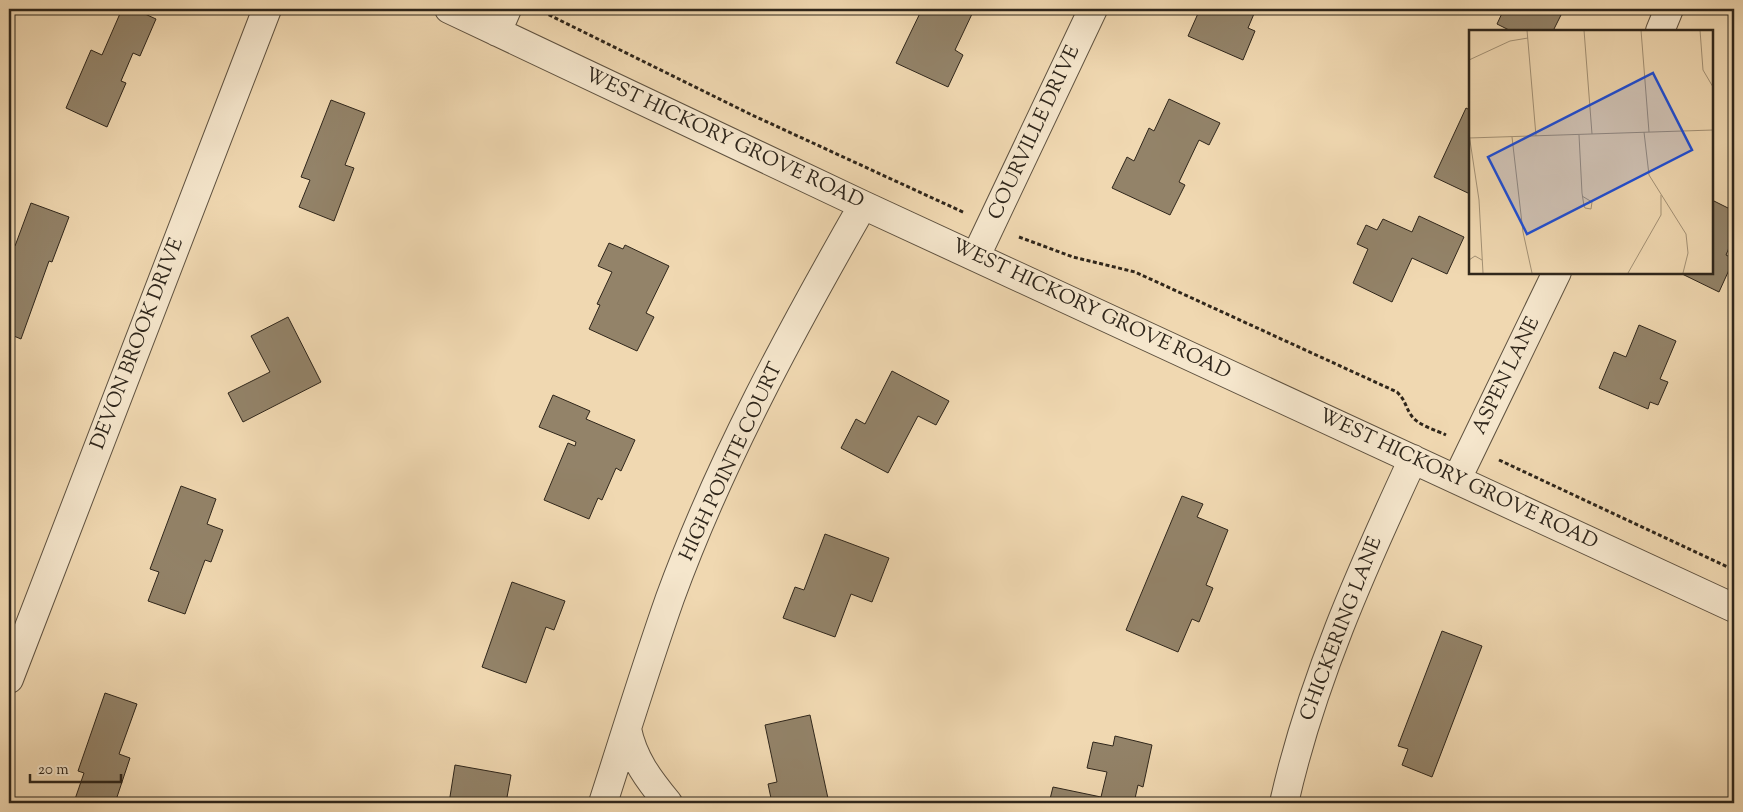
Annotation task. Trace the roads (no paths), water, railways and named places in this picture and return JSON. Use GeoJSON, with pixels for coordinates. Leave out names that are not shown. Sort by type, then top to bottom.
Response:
{"type":"FeatureCollection","features":[{"type":"Feature","properties":{"kind":"street","name":"DEVON BROOK DRIVE"},"geometry":{"type":"LineString","coordinates":[[9,679],[267,9]]}},
{"type":"Feature","properties":{"kind":"street","name":"WEST HICKORY GROVE ROAD"},"geometry":{"type":"LineString","coordinates":[[449,9],[502,20],[863,205],[1734,608]]}},
{"type":"Feature","properties":{"kind":"street","name":"COURVILLE DRIVE"},"geometry":{"type":"LineString","coordinates":[[976,256],[1094,9]]}},
{"type":"Feature","properties":{"kind":"street"},"geometry":{"type":"LineString","coordinates":[[1660,30],[1669,9]]}},
{"type":"Feature","properties":{"kind":"street","name":"HIGH POINTE COURT"},"geometry":{"type":"LineString","coordinates":[[604,803],[671,598],[712,497],[743,429],[821,278],[863,205]]}},
{"type":"Feature","properties":{"kind":"street","name":"ASPEN LANE"},"geometry":{"type":"LineString","coordinates":[[1457,479],[1556,274]]}},
{"type":"Feature","properties":{"kind":"street","name":"CHICKERING LANE"},"geometry":{"type":"LineString","coordinates":[[1284,803],[1296,751],[1318,682],[1369,555],[1413,459]]}},
{"type":"Feature","properties":{"kind":"street"},"geometry":{"type":"LineString","coordinates":[[627,729],[631,749],[653,785],[668,803]]}}]}
